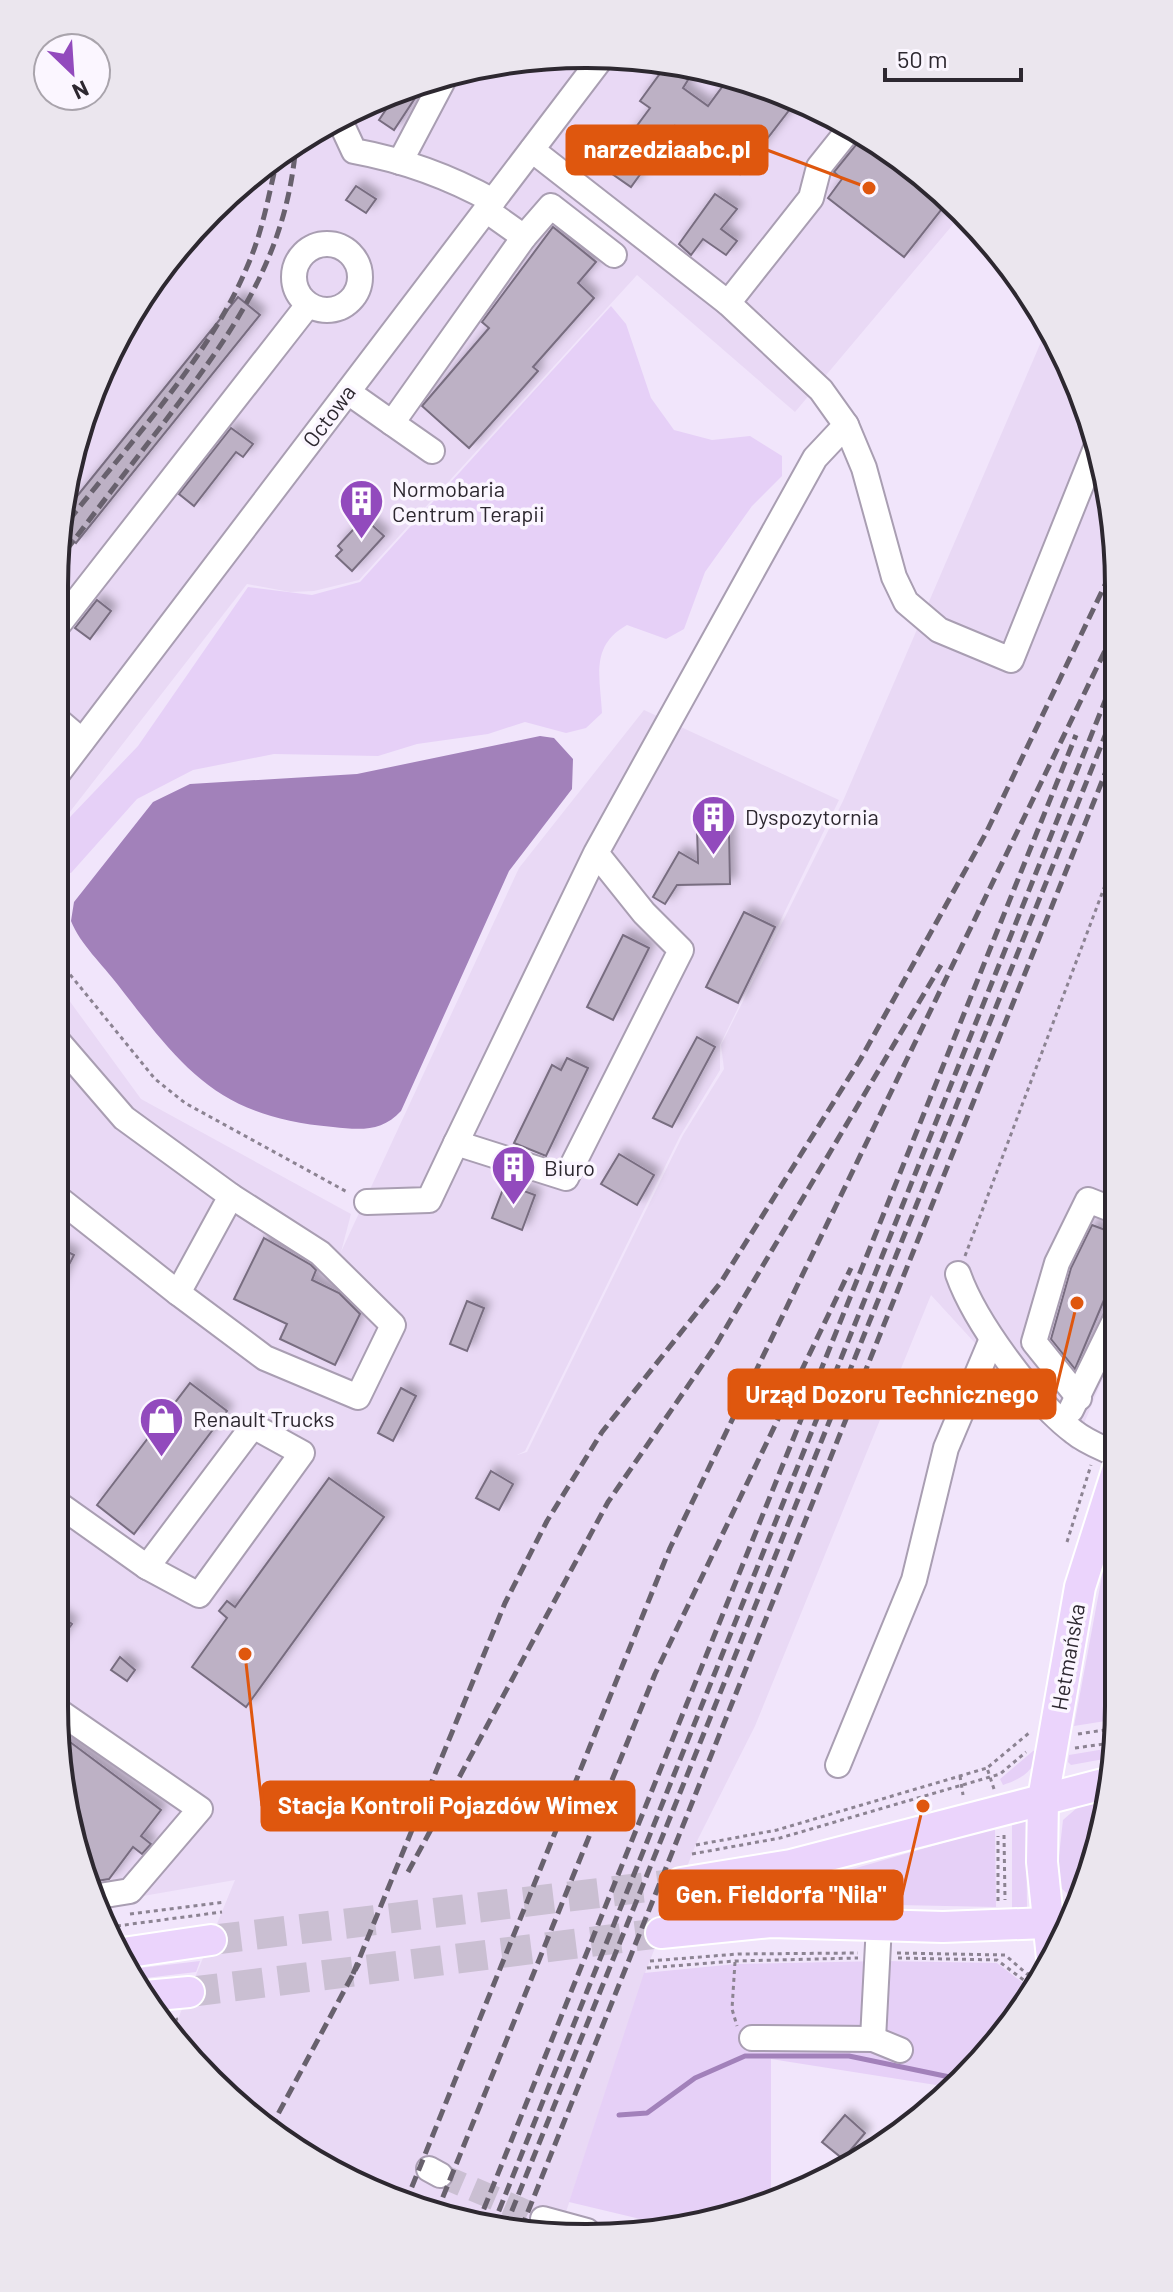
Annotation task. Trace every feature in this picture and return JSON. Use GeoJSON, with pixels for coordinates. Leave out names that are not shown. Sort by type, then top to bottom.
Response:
{"type":"FeatureCollection","features":[{"type":"Feature","properties":{"kind":"main road","name":"Hetmańska"},"geometry":{"type":"LineString","coordinates":[[1059,1920],[1042,1862],[1043,1799],[1080,1587],[1105,1509]]}},
{"type":"Feature","properties":{"kind":"main road"},"geometry":{"type":"LineString","coordinates":[[681,1883],[791,1865],[1099,1785]]}},
{"type":"Feature","properties":{"kind":"main road"},"geometry":{"type":"LineString","coordinates":[[661,1933],[771,1922],[879,1945],[998,1947],[1057,1924]]}},
{"type":"Feature","properties":{"kind":"main road"},"geometry":{"type":"LineString","coordinates":[[130,1952],[211,1940]]}},
{"type":"Feature","properties":{"kind":"main road"},"geometry":{"type":"LineString","coordinates":[[159,1999],[184,2005]]}},
{"type":"Feature","properties":{"kind":"street","name":"Octowa"},"geometry":{"type":"LineString","coordinates":[[68,760],[594,68]]}},
{"type":"Feature","properties":{"kind":"street"},"geometry":{"type":"LineString","coordinates":[[400,162],[438,90]]}},
{"type":"Feature","properties":{"kind":"street"},"geometry":{"type":"LineString","coordinates":[[343,128],[354,151],[400,162],[460,183],[524,237]]}},
{"type":"Feature","properties":{"kind":"street"},"geometry":{"type":"LineString","coordinates":[[728,303],[811,198],[819,167],[844,136]]}},
{"type":"Feature","properties":{"kind":"street"},"geometry":{"type":"LineString","coordinates":[[532,150],[728,303],[821,390],[846,425],[864,468],[894,577],[906,602],[939,630],[1011,660],[1090,463]]}},
{"type":"Feature","properties":{"kind":"street"},"geometry":{"type":"LineString","coordinates":[[392,423],[524,237],[551,206],[614,255]]}},
{"type":"Feature","properties":{"kind":"street"},"geometry":{"type":"LineString","coordinates":[[68,612],[308,305]]}},
{"type":"Feature","properties":{"kind":"street"},"geometry":{"type":"LineString","coordinates":[[348,392],[432,451]]}},
{"type":"Feature","properties":{"kind":"street"},"geometry":{"type":"LineString","coordinates":[[367,1202],[429,1200],[596,853],[815,458],[846,425]]}},
{"type":"Feature","properties":{"kind":"street"},"geometry":{"type":"LineString","coordinates":[[68,729],[82,741]]}},
{"type":"Feature","properties":{"kind":"street"},"geometry":{"type":"LineString","coordinates":[[456,1143],[566,1178],[681,950],[644,913],[596,853]]}},
{"type":"Feature","properties":{"kind":"street"},"geometry":{"type":"LineString","coordinates":[[68,1053],[124,1118],[231,1196],[320,1253],[393,1325],[358,1397],[265,1358],[68,1206]]}},
{"type":"Feature","properties":{"kind":"street"},"geometry":{"type":"LineString","coordinates":[[178,1293],[231,1196]]}},
{"type":"Feature","properties":{"kind":"street"},"geometry":{"type":"LineString","coordinates":[[1079,1398],[1034,1342],[1057,1263],[1088,1200],[1105,1207]]}},
{"type":"Feature","properties":{"kind":"street"},"geometry":{"type":"LineString","coordinates":[[958,1274],[968,1303],[992,1339],[1059,1418],[1080,1436],[1105,1449]]}},
{"type":"Feature","properties":{"kind":"street"},"geometry":{"type":"LineString","coordinates":[[838,1765],[914,1580],[946,1448],[992,1339]]}},
{"type":"Feature","properties":{"kind":"street"},"geometry":{"type":"LineString","coordinates":[[1059,1418],[1074,1409],[1105,1342]]}},
{"type":"Feature","properties":{"kind":"street"},"geometry":{"type":"LineString","coordinates":[[68,1511],[147,1567],[199,1595],[302,1453],[253,1426],[147,1567]]}},
{"type":"Feature","properties":{"kind":"street"},"geometry":{"type":"LineString","coordinates":[[68,1718],[200,1809],[130,1891],[104,1895]]}},
{"type":"Feature","properties":{"kind":"street"},"geometry":{"type":"LineString","coordinates":[[873,2039],[879,1945]]}},
{"type":"Feature","properties":{"kind":"street"},"geometry":{"type":"LineString","coordinates":[[752,2038],[873,2039],[900,2050]]}},
{"type":"Feature","properties":{"kind":"street"},"geometry":{"type":"LineString","coordinates":[[543,2219],[558,2223]]}},
{"type":"Feature","properties":{"kind":"path"},"geometry":{"type":"LineString","coordinates":[[958,1274],[1105,885]]}},
{"type":"Feature","properties":{"kind":"path"},"geometry":{"type":"LineString","coordinates":[[68,973],[135,1058],[175,1095],[367,1202]]}},
{"type":"Feature","properties":{"kind":"path"},"geometry":{"type":"LineString","coordinates":[[696,1845],[777,1830],[987,1768]]}},
{"type":"Feature","properties":{"kind":"path"},"geometry":{"type":"LineString","coordinates":[[950,1799],[964,1795],[960,1776]]}},
{"type":"Feature","properties":{"kind":"path"},"geometry":{"type":"LineString","coordinates":[[692,1854],[780,1838],[983,1779],[998,1827],[998,1947],[1005,1955],[1036,1965]]}},
{"type":"Feature","properties":{"kind":"path"},"geometry":{"type":"LineString","coordinates":[[892,1795],[896,1815]]}},
{"type":"Feature","properties":{"kind":"path"},"geometry":{"type":"LineString","coordinates":[[119,1916],[225,1902]]}},
{"type":"Feature","properties":{"kind":"path"},"geometry":{"type":"LineString","coordinates":[[117,1926],[222,1912]]}},
{"type":"Feature","properties":{"kind":"path"},"geometry":{"type":"LineString","coordinates":[[647,1968],[879,1945]]}},
{"type":"Feature","properties":{"kind":"path"},"geometry":{"type":"LineString","coordinates":[[650,1961],[879,1945],[998,1947],[1027,1979]]}},
{"type":"Feature","properties":{"kind":"path"},"geometry":{"type":"LineString","coordinates":[[735,1961],[732,2009],[740,2036],[752,2038]]}},
{"type":"Feature","properties":{"kind":"path"},"geometry":{"type":"LineString","coordinates":[[170,2015],[184,2005]]}},
{"type":"Feature","properties":{"kind":"shaded area"},"geometry":{"type":"Polygon","coordinates":[[[586,68],[654,72],[721,86],[785,107],[816,121],[875,155],[955,222],[795,412],[637,275],[359,580],[314,591],[290,592],[247,584],[68,814],[68,586],[72,519],[86,452],[107,388],[155,298],[220,220],[298,155],[357,121],[388,107],[452,86],[519,72],[586,68]]]}},
{"type":"Feature","properties":{"kind":"shaded area"},"geometry":{"type":"Polygon","coordinates":[[[611,306],[626,324],[651,398],[674,430],[712,440],[750,436],[782,456],[782,476],[752,506],[705,572],[684,629],[666,639],[627,625],[607,642],[602,652],[599,674],[602,713],[586,728],[566,733],[525,722],[488,734],[417,744],[378,756],[274,754],[193,770],[137,799],[71,873],[68,872],[68,820],[138,746],[248,587],[312,595],[360,582],[611,306]]]}},
{"type":"Feature","properties":{"kind":"shaded area"},"geometry":{"type":"Polygon","coordinates":[[[1042,339],[1066,388],[1087,452],[1101,519],[1104,553],[1105,1373],[1073,1450],[931,1295],[755,1726],[698,1839],[645,1973],[562,2223],[519,2220],[452,2206],[388,2185],[298,2137],[220,2072],[176,2023],[235,1880],[106,1902],[96,1872],[78,1807],[69,1739],[68,999],[141,1099],[351,1214],[341,1252],[519,868],[644,710],[839,800],[720,1045],[720,1070],[680,1136],[525,1451],[517,1455],[527,1452],[683,1135],[724,1069],[721,1045],[843,801],[1042,339]]]}},
{"type":"Feature","properties":{"kind":"shaded area"},"geometry":{"type":"Polygon","coordinates":[[[540,736],[554,738],[573,759],[572,789],[509,871],[401,1111],[386,1123],[352,1129],[293,1122],[260,1113],[207,1084],[163,1042],[86,946],[71,921],[74,902],[153,802],[190,784],[357,774],[540,736]]]}},
{"type":"Feature","properties":{"kind":"shaded area"},"geometry":{"type":"Polygon","coordinates":[[[1104,1565],[1105,1721],[1074,1726],[1104,1565]]]}},
{"type":"Feature","properties":{"kind":"shaded area"},"geometry":{"type":"Polygon","coordinates":[[[1103,1749],[1102,1759],[1071,1765],[1069,1755],[1103,1749]]]}},
{"type":"Feature","properties":{"kind":"shaded area"},"geometry":{"type":"Polygon","coordinates":[[[1039,1750],[1026,1773],[1003,1785],[1000,1779],[1033,1751],[1039,1750]]]}},
{"type":"Feature","properties":{"kind":"shaded area"},"geometry":{"type":"Polygon","coordinates":[[[1096,1804],[1069,1895],[1060,1887],[1058,1865],[1063,1820],[1078,1807],[1096,1804]]]}},
{"type":"Feature","properties":{"kind":"shaded area"},"geometry":{"type":"Polygon","coordinates":[[[1026,1819],[1027,1907],[1012,1908],[1012,1822],[1026,1819]]]}},
{"type":"Feature","properties":{"kind":"shaded area"},"geometry":{"type":"Polygon","coordinates":[[[995,1828],[996,1907],[798,1903],[673,1911],[678,1901],[811,1881],[995,1828]]]}},
{"type":"Feature","properties":{"kind":"shaded area"},"geometry":{"type":"Polygon","coordinates":[[[200,1961],[196,1972],[145,1978],[139,1968],[200,1961]]]}},
{"type":"Feature","properties":{"kind":"shaded area"},"geometry":{"type":"Polygon","coordinates":[[[883,1961],[997,1963],[1023,1985],[976,2047],[938,2085],[771,2059],[771,2190],[721,2206],[647,2221],[569,2202],[644,1973],[736,1964],[883,1961]]]}},
{"type":"Feature","properties":{"kind":"building"},"geometry":{"type":"Polygon","coordinates":[[[660,73],[685,77],[688,80],[683,88],[708,106],[722,86],[790,109],[740,174],[675,126],[631,187],[605,169],[650,108],[640,101],[660,73]]]}},
{"type":"Feature","properties":{"kind":"building"},"geometry":{"type":"Polygon","coordinates":[[[415,98],[394,130],[379,120],[388,107],[415,98]]]}},
{"type":"Feature","properties":{"kind":"building"},"geometry":{"type":"Polygon","coordinates":[[[857,144],[902,175],[941,209],[904,257],[828,198],[842,179],[834,172],[857,144]]]}},
{"type":"Feature","properties":{"kind":"building"},"geometry":{"type":"Polygon","coordinates":[[[356,186],[376,199],[366,213],[346,200],[356,186]]]}},
{"type":"Feature","properties":{"kind":"building"},"geometry":{"type":"Polygon","coordinates":[[[715,194],[737,209],[721,229],[737,241],[726,255],[703,239],[691,255],[679,244],[715,194]]]}},
{"type":"Feature","properties":{"kind":"building"},"geometry":{"type":"Polygon","coordinates":[[[553,227],[596,262],[578,283],[594,298],[533,367],[538,371],[469,448],[422,406],[489,328],[482,322],[553,227]]]}},
{"type":"Feature","properties":{"kind":"building"},"geometry":{"type":"Polygon","coordinates":[[[238,297],[260,315],[76,543],[70,538],[76,498],[238,297]]]}},
{"type":"Feature","properties":{"kind":"building"},"geometry":{"type":"Polygon","coordinates":[[[231,428],[253,444],[243,457],[236,452],[194,506],[179,494],[231,428]]]}},
{"type":"Feature","properties":{"kind":"building","name":"Normobaria Centrum Terapii"},"geometry":{"type":"Polygon","coordinates":[[[364,518],[384,536],[352,571],[336,556],[342,550],[338,546],[364,518]]]}},
{"type":"Feature","properties":{"kind":"building"},"geometry":{"type":"Polygon","coordinates":[[[97,600],[111,611],[90,639],[75,628],[97,600]]]}},
{"type":"Feature","properties":{"kind":"building","name":"Dyspozytornia"},"geometry":{"type":"Polygon","coordinates":[[[697,828],[729,828],[730,884],[677,885],[665,904],[653,897],[679,852],[698,863],[697,828]]]}},
{"type":"Feature","properties":{"kind":"building"},"geometry":{"type":"Polygon","coordinates":[[[744,912],[775,927],[738,1003],[706,987],[744,912]]]}},
{"type":"Feature","properties":{"kind":"building"},"geometry":{"type":"Polygon","coordinates":[[[623,935],[649,948],[613,1020],[587,1007],[623,935]]]}},
{"type":"Feature","properties":{"kind":"building"},"geometry":{"type":"Polygon","coordinates":[[[697,1037],[715,1047],[672,1127],[653,1118],[697,1037]]]}},
{"type":"Feature","properties":{"kind":"building"},"geometry":{"type":"Polygon","coordinates":[[[567,1058],[588,1068],[546,1156],[514,1143],[552,1065],[561,1070],[567,1058]]]}},
{"type":"Feature","properties":{"kind":"building"},"geometry":{"type":"Polygon","coordinates":[[[619,1154],[654,1175],[637,1205],[601,1184],[619,1154]]]}},
{"type":"Feature","properties":{"kind":"building","name":"Biuro"},"geometry":{"type":"Polygon","coordinates":[[[505,1184],[535,1195],[522,1230],[492,1218],[505,1184]]]}},
{"type":"Feature","properties":{"kind":"building"},"geometry":{"type":"Polygon","coordinates":[[[1092,1225],[1105,1230],[1105,1298],[1075,1369],[1051,1339],[1071,1268],[1092,1225]]]}},
{"type":"Feature","properties":{"kind":"building"},"geometry":{"type":"Polygon","coordinates":[[[264,1238],[311,1265],[316,1270],[312,1280],[339,1293],[360,1314],[335,1365],[280,1339],[287,1324],[234,1299],[264,1238]]]}},
{"type":"Feature","properties":{"kind":"building"},"geometry":{"type":"Polygon","coordinates":[[[68,1252],[74,1255],[68,1267],[68,1252]]]}},
{"type":"Feature","properties":{"kind":"building"},"geometry":{"type":"Polygon","coordinates":[[[467,1301],[484,1308],[467,1351],[450,1344],[467,1301]]]}},
{"type":"Feature","properties":{"kind":"building","name":"Renault Trucks"},"geometry":{"type":"Polygon","coordinates":[[[190,1383],[227,1411],[134,1534],[97,1505],[190,1383]]]}},
{"type":"Feature","properties":{"kind":"building"},"geometry":{"type":"Polygon","coordinates":[[[401,1388],[416,1396],[393,1441],[378,1433],[401,1388]]]}},
{"type":"Feature","properties":{"kind":"building"},"geometry":{"type":"Polygon","coordinates":[[[491,1471],[513,1484],[499,1510],[476,1498],[491,1471]]]}},
{"type":"Feature","properties":{"kind":"building"},"geometry":{"type":"Polygon","coordinates":[[[329,1478],[384,1517],[246,1707],[192,1667],[227,1618],[219,1611],[227,1601],[235,1607],[329,1478]]]}},
{"type":"Feature","properties":{"kind":"building"},"geometry":{"type":"Polygon","coordinates":[[[120,1657],[135,1670],[127,1681],[111,1670],[120,1657]]]}},
{"type":"Feature","properties":{"kind":"building"},"geometry":{"type":"Polygon","coordinates":[[[69,1741],[161,1810],[141,1836],[151,1844],[142,1854],[133,1847],[109,1879],[99,1881],[86,1840],[72,1773],[69,1741]]]}},
{"type":"Feature","properties":{"kind":"building"},"geometry":{"type":"Polygon","coordinates":[[[845,2115],[865,2133],[841,2158],[822,2142],[845,2115]]]}},
{"type":"Feature","properties":{"kind":"waterway"},"geometry":{"type":"LineString","coordinates":[[619,2115],[647,2113],[695,2078],[745,2056],[849,2056],[948,2077]]}},
{"type":"Feature","properties":{"kind":"tunnel"},"geometry":{"type":"LineString","coordinates":[[211,1940],[681,1883]]}},
{"type":"Feature","properties":{"kind":"tunnel"},"geometry":{"type":"LineString","coordinates":[[189,1992],[661,1933]]}},
{"type":"Feature","properties":{"kind":"tunnel"},"geometry":{"type":"LineString","coordinates":[[440,2175],[543,2219]]}},
{"type":"Feature","properties":{"kind":"railway"},"geometry":{"type":"LineString","coordinates":[[70,546],[208,363],[250,296],[267,262],[280,225],[294,158]]}},
{"type":"Feature","properties":{"kind":"railway"},"geometry":{"type":"LineString","coordinates":[[73,516],[162,405],[231,302],[257,240],[274,173]]}},
{"type":"Feature","properties":{"kind":"railway"},"geometry":{"type":"LineString","coordinates":[[353,1974],[505,1603],[547,1521],[602,1432],[721,1282],[860,1060],[986,833],[1105,585]]}},
{"type":"Feature","properties":{"kind":"railway"},"geometry":{"type":"LineString","coordinates":[[410,2192],[670,1548],[1105,651]]}},
{"type":"Feature","properties":{"kind":"railway"},"geometry":{"type":"LineString","coordinates":[[497,2216],[1105,701]]}},
{"type":"Feature","properties":{"kind":"railway"},"geometry":{"type":"LineString","coordinates":[[482,2213],[1076,735]]}},
{"type":"Feature","properties":{"kind":"railway"},"geometry":{"type":"LineString","coordinates":[[509,2218],[1105,736]]}},
{"type":"Feature","properties":{"kind":"railway"},"geometry":{"type":"LineString","coordinates":[[524,2220],[1105,774]]}},
{"type":"Feature","properties":{"kind":"railway"},"geometry":{"type":"LineString","coordinates":[[408,1872],[608,1502],[714,1348],[941,965]]}},
{"type":"Feature","properties":{"kind":"railway"},"geometry":{"type":"LineString","coordinates":[[441,2202],[655,1674],[851,1268]]}},
{"type":"Feature","properties":{"kind":"railway"},"geometry":{"type":"LineString","coordinates":[[275,2120],[359,1963]]}},
{"type":"Feature","properties":{"kind":"place","name":"narzedziaabc.pl"},"geometry":{"type":"Point","coordinates":[869,188]}},
{"type":"Feature","properties":{"kind":"place","name":"Normobaria Centrum Terapii"},"geometry":{"type":"Point","coordinates":[361,541]}},
{"type":"Feature","properties":{"kind":"place","name":"Dyspozytornia"},"geometry":{"type":"Point","coordinates":[714,856]}},
{"type":"Feature","properties":{"kind":"place","name":"Biuro"},"geometry":{"type":"Point","coordinates":[513,1207]}},
{"type":"Feature","properties":{"kind":"place","name":"Urząd Dozoru Technicznego"},"geometry":{"type":"Point","coordinates":[1077,1303]}},
{"type":"Feature","properties":{"kind":"place","name":"Renault Trucks"},"geometry":{"type":"Point","coordinates":[162,1458]}},
{"type":"Feature","properties":{"kind":"place","name":"Stacja Kontroli Pojazdów Wimex"},"geometry":{"type":"Point","coordinates":[245,1654]}},
{"type":"Feature","properties":{"kind":"place","name":"Gen. Fieldorfa \"Nila\""},"geometry":{"type":"Point","coordinates":[923,1806]}}]}
